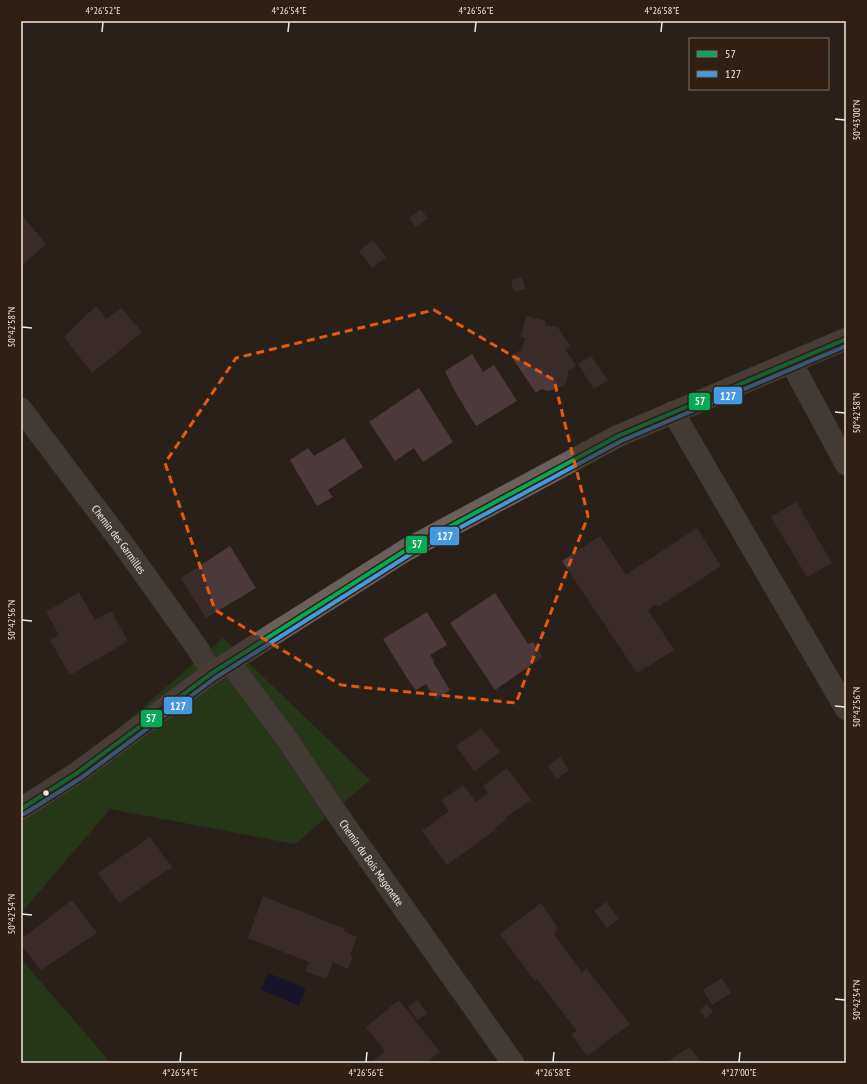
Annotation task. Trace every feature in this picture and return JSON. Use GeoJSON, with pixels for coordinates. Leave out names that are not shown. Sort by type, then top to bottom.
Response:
{"type":"FeatureCollection","features":[{"type":"Feature","properties":{"kind":"main road"},"geometry":{"type":"LineString","coordinates":[[21,808],[77,773],[221,668],[406,550],[618,436],[846,339]]}},
{"type":"Feature","properties":{"kind":"street"},"geometry":{"type":"LineString","coordinates":[[791,362],[846,464]]}},
{"type":"Feature","properties":{"kind":"street","name":"Chemin des Garmilles"},"geometry":{"type":"LineString","coordinates":[[21,408],[125,547],[198,649],[221,668]]}},
{"type":"Feature","properties":{"kind":"street"},"geometry":{"type":"LineString","coordinates":[[673,412],[846,709]]}},
{"type":"Feature","properties":{"kind":"street","name":"Chemin du Bois Magonette"},"geometry":{"type":"LineString","coordinates":[[221,668],[287,739],[335,811],[513,1063]]}},
{"type":"Feature","properties":{"kind":"highlighted area"},"geometry":{"type":"Polygon","coordinates":[[[434,310],[554,380],[588,516],[516,703],[341,685],[215,610],[165,463],[236,358],[434,310]]]}},
{"type":"Feature","properties":{"kind":"green space"},"geometry":{"type":"Polygon","coordinates":[[[223,638],[370,780],[295,844],[110,809],[21,913],[21,819],[42,795],[223,638]]]}},
{"type":"Feature","properties":{"kind":"green space"},"geometry":{"type":"Polygon","coordinates":[[[21,959],[32,972],[111,1063],[21,1063],[21,959]]]}},
{"type":"Feature","properties":{"kind":"shaded area"},"geometry":{"type":"Polygon","coordinates":[[[268,973],[306,988],[299,1006],[261,990],[268,973]]]}},
{"type":"Feature","properties":{"kind":"building"},"geometry":{"type":"Polygon","coordinates":[[[421,209],[428,219],[415,227],[409,218],[421,209]]]}},
{"type":"Feature","properties":{"kind":"building"},"geometry":{"type":"Polygon","coordinates":[[[21,214],[46,244],[21,266],[21,214]]]}},
{"type":"Feature","properties":{"kind":"building"},"geometry":{"type":"Polygon","coordinates":[[[373,240],[386,257],[372,268],[359,251],[373,240]]]}},
{"type":"Feature","properties":{"kind":"building"},"geometry":{"type":"Polygon","coordinates":[[[522,277],[525,289],[514,292],[511,280],[522,277]]]}},
{"type":"Feature","properties":{"kind":"building"},"geometry":{"type":"Polygon","coordinates":[[[96,306],[106,319],[121,308],[142,332],[92,373],[64,337],[96,306]]]}},
{"type":"Feature","properties":{"kind":"building"},"geometry":{"type":"Polygon","coordinates":[[[526,316],[546,321],[545,325],[557,326],[570,346],[565,349],[576,366],[568,371],[566,382],[559,388],[548,391],[541,389],[536,393],[511,356],[522,349],[525,338],[521,337],[526,316]]]}},
{"type":"Feature","properties":{"kind":"building"},"geometry":{"type":"Polygon","coordinates":[[[472,354],[483,372],[494,365],[517,401],[476,426],[454,390],[445,371],[472,354]]]}},
{"type":"Feature","properties":{"kind":"building"},"geometry":{"type":"Polygon","coordinates":[[[591,356],[608,380],[594,389],[578,364],[591,356]]]}},
{"type":"Feature","properties":{"kind":"building"},"geometry":{"type":"Polygon","coordinates":[[[419,388],[453,442],[423,462],[414,448],[395,461],[369,422],[419,388]]]}},
{"type":"Feature","properties":{"kind":"building"},"geometry":{"type":"Polygon","coordinates":[[[344,438],[363,467],[328,490],[333,497],[317,506],[290,460],[308,448],[314,456],[344,438]]]}},
{"type":"Feature","properties":{"kind":"building"},"geometry":{"type":"Polygon","coordinates":[[[796,502],[832,563],[807,577],[771,517],[796,502]]]}},
{"type":"Feature","properties":{"kind":"building"},"geometry":{"type":"Polygon","coordinates":[[[697,528],[721,566],[658,607],[656,604],[648,610],[674,650],[637,673],[562,561],[600,536],[626,575],[697,528]]]}},
{"type":"Feature","properties":{"kind":"building"},"geometry":{"type":"Polygon","coordinates":[[[230,546],[256,588],[206,618],[181,578],[230,546]]]}},
{"type":"Feature","properties":{"kind":"building"},"geometry":{"type":"Polygon","coordinates":[[[79,592],[95,620],[111,611],[128,641],[70,675],[50,640],[59,635],[46,612],[79,592]]]}},
{"type":"Feature","properties":{"kind":"building"},"geometry":{"type":"Polygon","coordinates":[[[495,593],[528,644],[533,642],[543,657],[495,690],[450,623],[495,593]]]}},
{"type":"Feature","properties":{"kind":"building"},"geometry":{"type":"Polygon","coordinates":[[[427,612],[447,645],[430,655],[450,690],[436,700],[426,684],[416,690],[383,639],[427,612]]]}},
{"type":"Feature","properties":{"kind":"building"},"geometry":{"type":"Polygon","coordinates":[[[481,728],[500,752],[474,771],[456,746],[481,728]]]}},
{"type":"Feature","properties":{"kind":"building"},"geometry":{"type":"Polygon","coordinates":[[[560,757],[569,770],[557,779],[548,766],[560,757]]]}},
{"type":"Feature","properties":{"kind":"building"},"geometry":{"type":"Polygon","coordinates":[[[507,768],[531,800],[505,818],[507,819],[495,827],[496,829],[447,865],[422,831],[449,811],[441,801],[463,785],[476,802],[488,793],[483,786],[507,768]]]}},
{"type":"Feature","properties":{"kind":"building"},"geometry":{"type":"Polygon","coordinates":[[[150,837],[172,867],[119,903],[98,873],[150,837]]]}},
{"type":"Feature","properties":{"kind":"building"},"geometry":{"type":"Polygon","coordinates":[[[263,896],[345,929],[344,931],[357,937],[350,955],[353,956],[348,969],[333,962],[326,979],[305,971],[309,962],[248,938],[263,896]]]}},
{"type":"Feature","properties":{"kind":"building"},"geometry":{"type":"Polygon","coordinates":[[[72,900],[97,933],[41,970],[21,945],[21,939],[72,900]]]}},
{"type":"Feature","properties":{"kind":"building"},"geometry":{"type":"Polygon","coordinates":[[[606,902],[619,919],[607,928],[594,911],[606,902]]]}},
{"type":"Feature","properties":{"kind":"building"},"geometry":{"type":"Polygon","coordinates":[[[541,903],[558,928],[554,934],[582,973],[586,968],[630,1024],[587,1056],[571,1034],[577,1031],[537,979],[535,981],[500,934],[541,903]]]}},
{"type":"Feature","properties":{"kind":"building"},"geometry":{"type":"Polygon","coordinates":[[[722,978],[731,993],[712,1005],[703,990],[722,978]]]}},
{"type":"Feature","properties":{"kind":"building"},"geometry":{"type":"Polygon","coordinates":[[[399,1000],[440,1052],[425,1063],[374,1063],[373,1061],[385,1051],[366,1027],[399,1000]]]}},
{"type":"Feature","properties":{"kind":"building"},"geometry":{"type":"Polygon","coordinates":[[[418,1000],[427,1014],[417,1020],[408,1006],[418,1000]]]}},
{"type":"Feature","properties":{"kind":"building"},"geometry":{"type":"Polygon","coordinates":[[[707,1004],[713,1012],[706,1018],[699,1010],[707,1004]]]}},
{"type":"Feature","properties":{"kind":"building"},"geometry":{"type":"Polygon","coordinates":[[[690,1047],[701,1063],[666,1063],[690,1047]]]}},
{"type":"Feature","properties":{"kind":"transit line","name":"57"},"geometry":{"type":"LineString","coordinates":[[21,809],[77,773],[212,673],[406,550],[618,436],[846,339]]}},
{"type":"Feature","properties":{"kind":"transit line","name":"127"},"geometry":{"type":"LineString","coordinates":[[24,814],[81,778],[215,678],[409,555],[621,441],[846,346]]}}]}
